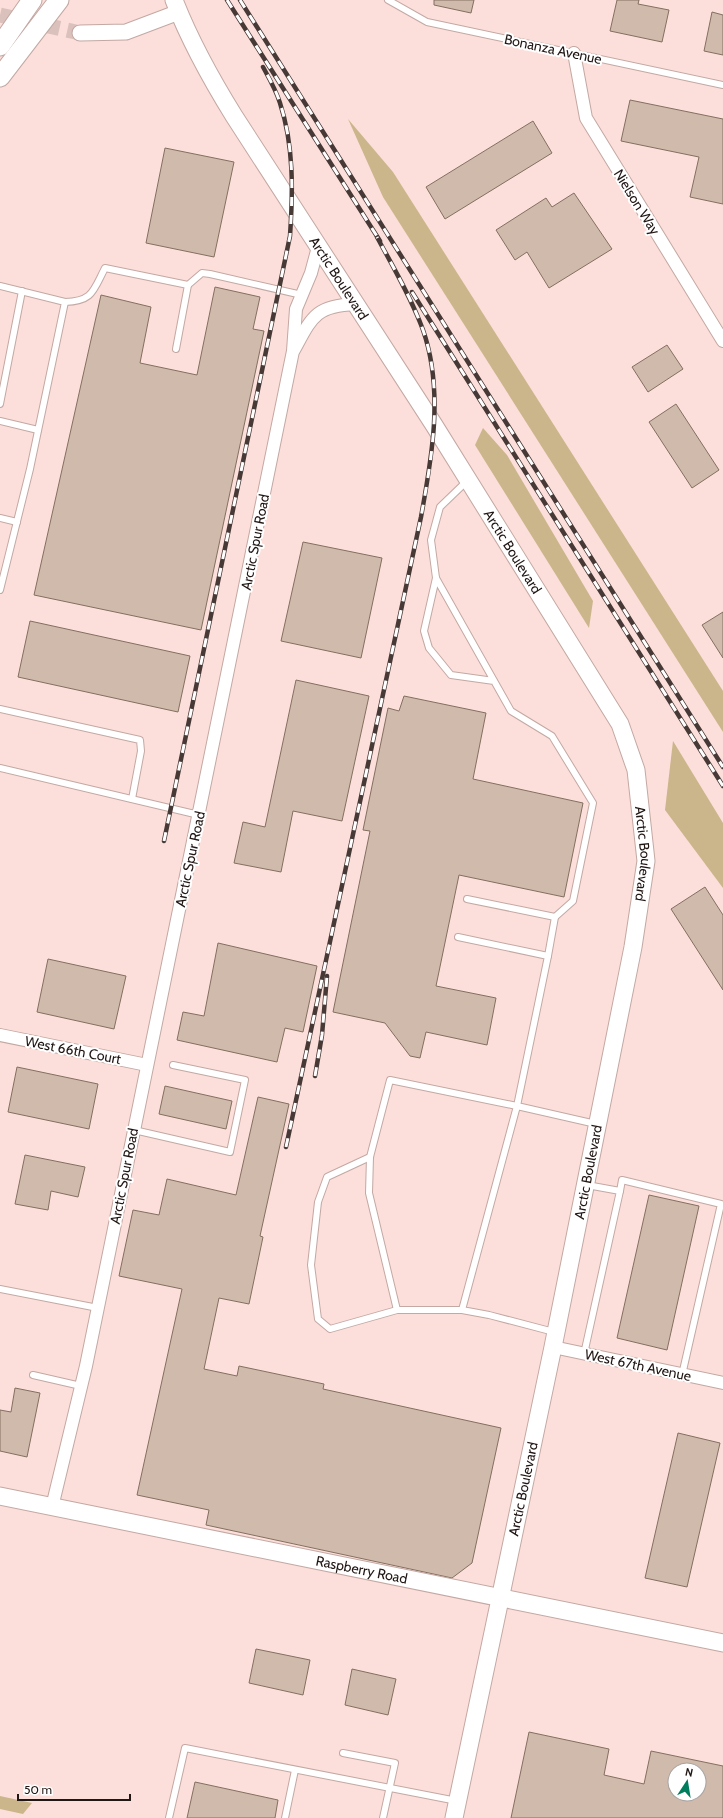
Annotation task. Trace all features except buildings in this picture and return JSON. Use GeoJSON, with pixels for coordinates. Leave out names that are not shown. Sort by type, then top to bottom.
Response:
{"type":"FeatureCollection","features":[{"type":"Feature","properties":{"kind":"main road"},"geometry":{"type":"LineString","coordinates":[[0,46],[32,0]]}},
{"type":"Feature","properties":{"kind":"main road"},"geometry":{"type":"LineString","coordinates":[[0,77],[59,0]]}},
{"type":"Feature","properties":{"kind":"main road","name":"Arctic Boulevard"},"geometry":{"type":"LineString","coordinates":[[176,6],[205,69],[468,480],[620,724],[636,770],[646,861],[633,947],[554,1340],[454,1818]]}},
{"type":"Feature","properties":{"kind":"main road","name":"Raspberry Road"},"geometry":{"type":"LineString","coordinates":[[0,1496],[723,1644]]}},
{"type":"Feature","properties":{"kind":"street"},"geometry":{"type":"LineString","coordinates":[[80,33],[126,32],[176,6]]}},
{"type":"Feature","properties":{"kind":"street","name":"Nielson Way"},"geometry":{"type":"LineString","coordinates":[[574,53],[586,118],[723,342]]}},
{"type":"Feature","properties":{"kind":"street","name":"Arctic Spur Road"},"geometry":{"type":"LineString","coordinates":[[52,1507],[86,1366],[199,815],[293,352],[296,309],[311,273],[318,247]]}},
{"type":"Feature","properties":{"kind":"street","name":"Arctic Spur Road"},"geometry":{"type":"LineString","coordinates":[[293,352],[308,323],[320,312],[334,306],[355,304]]}},
{"type":"Feature","properties":{"kind":"street","name":"West 66th Court"},"geometry":{"type":"LineString","coordinates":[[0,1036],[147,1065]]}},
{"type":"Feature","properties":{"kind":"street","name":"West 67th Avenue"},"geometry":{"type":"LineString","coordinates":[[554,1340],[584,1354],[723,1383]]}},
{"type":"Feature","properties":{"kind":"lane","name":"Bonanza Avenue"},"geometry":{"type":"LineString","coordinates":[[388,0],[426,22],[723,85]]}},
{"type":"Feature","properties":{"kind":"lane"},"geometry":{"type":"LineString","coordinates":[[0,286],[65,302],[80,302],[92,294],[105,268],[188,285]]}},
{"type":"Feature","properties":{"kind":"lane"},"geometry":{"type":"LineString","coordinates":[[176,349],[188,285],[202,274],[210,274],[302,295]]}},
{"type":"Feature","properties":{"kind":"lane"},"geometry":{"type":"LineString","coordinates":[[0,404],[22,292]]}},
{"type":"Feature","properties":{"kind":"lane"},"geometry":{"type":"LineString","coordinates":[[0,590],[38,430],[65,302]]}},
{"type":"Feature","properties":{"kind":"lane"},"geometry":{"type":"LineString","coordinates":[[0,421],[38,430]]}},
{"type":"Feature","properties":{"kind":"lane"},"geometry":{"type":"LineString","coordinates":[[468,480],[440,507],[432,540],[436,578],[424,631],[429,648],[451,675],[494,681]]}},
{"type":"Feature","properties":{"kind":"lane"},"geometry":{"type":"LineString","coordinates":[[0,518],[17,522]]}},
{"type":"Feature","properties":{"kind":"lane"},"geometry":{"type":"LineString","coordinates":[[436,578],[511,711],[552,736],[593,803],[573,901],[555,917],[517,1106],[462,1310]]}},
{"type":"Feature","properties":{"kind":"lane"},"geometry":{"type":"LineString","coordinates":[[0,709],[140,740],[141,751],[132,799]]}},
{"type":"Feature","properties":{"kind":"lane"},"geometry":{"type":"LineString","coordinates":[[0,768],[199,815]]}},
{"type":"Feature","properties":{"kind":"lane"},"geometry":{"type":"LineString","coordinates":[[467,899],[555,917]]}},
{"type":"Feature","properties":{"kind":"lane"},"geometry":{"type":"LineString","coordinates":[[458,937],[548,956]]}},
{"type":"Feature","properties":{"kind":"lane"},"geometry":{"type":"LineString","coordinates":[[134,1130],[230,1152],[245,1080],[173,1065]]}},
{"type":"Feature","properties":{"kind":"lane"},"geometry":{"type":"LineString","coordinates":[[397,1310],[368,1193],[370,1157],[390,1080],[517,1106],[597,1125]]}},
{"type":"Feature","properties":{"kind":"lane"},"geometry":{"type":"LineString","coordinates":[[370,1157],[327,1177],[318,1202],[311,1265],[318,1319],[330,1328],[397,1310],[462,1310],[489,1315],[554,1340]]}},
{"type":"Feature","properties":{"kind":"lane"},"geometry":{"type":"LineString","coordinates":[[584,1354],[622,1180],[721,1204],[682,1374]]}},
{"type":"Feature","properties":{"kind":"lane"},"geometry":{"type":"LineString","coordinates":[[586,1184],[620,1191]]}},
{"type":"Feature","properties":{"kind":"lane"},"geometry":{"type":"LineString","coordinates":[[0,1289],[98,1308]]}},
{"type":"Feature","properties":{"kind":"lane"},"geometry":{"type":"LineString","coordinates":[[33,1375],[81,1386]]}},
{"type":"Feature","properties":{"kind":"lane"},"geometry":{"type":"LineString","coordinates":[[169,1818],[185,1748],[457,1801]]}},
{"type":"Feature","properties":{"kind":"lane"},"geometry":{"type":"LineString","coordinates":[[343,1753],[395,1763],[383,1818]]}},
{"type":"Feature","properties":{"kind":"lane"},"geometry":{"type":"LineString","coordinates":[[285,1818],[295,1770]]}},
{"type":"Feature","properties":{"kind":"shaded area"},"geometry":{"type":"Polygon","coordinates":[[[348,119],[393,172],[723,691],[723,732],[383,197],[348,119]]]}},
{"type":"Feature","properties":{"kind":"shaded area"},"geometry":{"type":"Polygon","coordinates":[[[483,428],[507,455],[593,601],[589,628],[475,445],[483,428]]]}},
{"type":"Feature","properties":{"kind":"shaded area"},"geometry":{"type":"Polygon","coordinates":[[[673,741],[723,823],[723,888],[665,810],[673,741]]]}},
{"type":"Feature","properties":{"kind":"shaded area"},"geometry":{"type":"Polygon","coordinates":[[[0,1796],[32,1803],[23,1814],[0,1809],[0,1796]]]}},
{"type":"Feature","properties":{"kind":"tunnel"},"geometry":{"type":"LineString","coordinates":[[0,15],[80,33]]}},
{"type":"Feature","properties":{"kind":"railway"},"geometry":{"type":"LineString","coordinates":[[227,0],[380,241]]}},
{"type":"Feature","properties":{"kind":"railway"},"geometry":{"type":"LineString","coordinates":[[240,0],[723,767]]}},
{"type":"Feature","properties":{"kind":"railway"},"geometry":{"type":"LineString","coordinates":[[164,841],[290,236],[292,185],[288,136],[285,119],[278,98],[263,67]]}},
{"type":"Feature","properties":{"kind":"railway"},"geometry":{"type":"LineString","coordinates":[[286,1147],[421,517],[432,447],[434,424],[433,376],[423,330],[402,282],[377,237]]}},
{"type":"Feature","properties":{"kind":"railway"},"geometry":{"type":"LineString","coordinates":[[412,292],[723,786]]}},
{"type":"Feature","properties":{"kind":"railway"},"geometry":{"type":"LineString","coordinates":[[315,1076],[322,1035],[327,976]]}}]}
